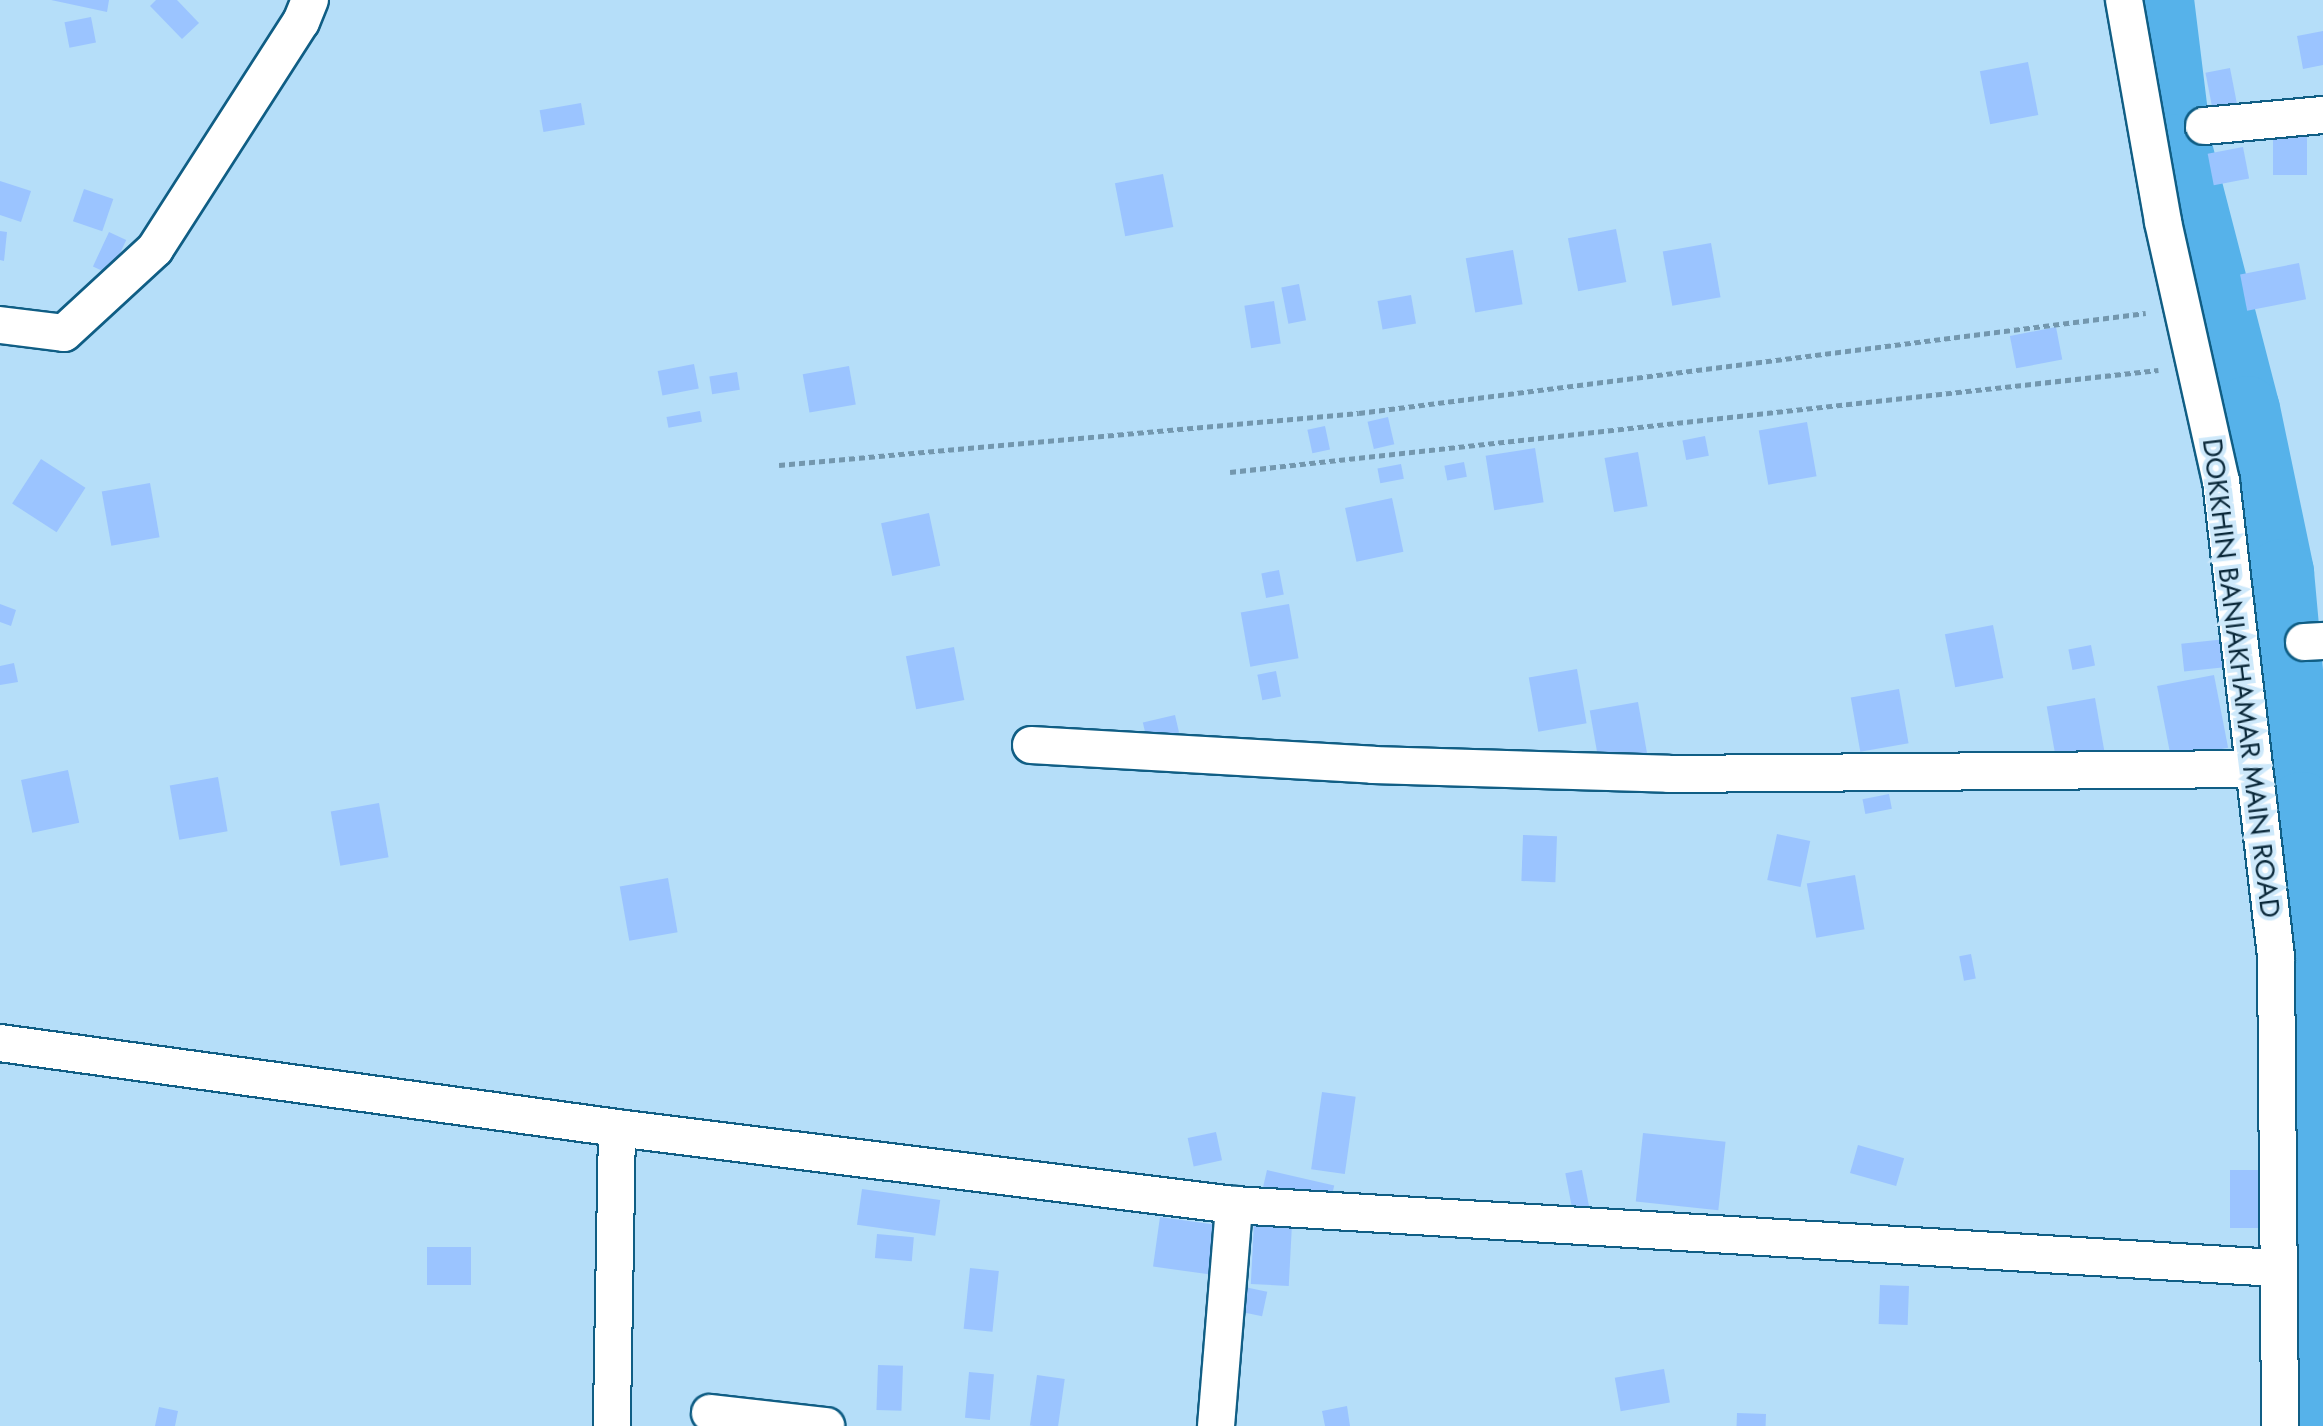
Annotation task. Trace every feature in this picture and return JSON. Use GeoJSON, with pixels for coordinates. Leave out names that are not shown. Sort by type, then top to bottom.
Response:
{"type":"FeatureCollection","features":[{"type":"Feature","properties":{"kind":"street"},"geometry":{"type":"LineString","coordinates":[[0,325],[64,333],[155,249],[301,22],[310,0]]}},
{"type":"Feature","properties":{"kind":"street","name":"DOKKHIN BANIAKHAMAR MAIN ROAD"},"geometry":{"type":"LineString","coordinates":[[2124,0],[2182,308],[2221,481],[2276,957],[2276,1268],[2280,1426]]}},
{"type":"Feature","properties":{"kind":"street"},"geometry":{"type":"LineString","coordinates":[[2204,126],[2323,115]]}},
{"type":"Feature","properties":{"kind":"street"},"geometry":{"type":"LineString","coordinates":[[1031,745],[1373,765],[1669,774],[2254,769]]}},
{"type":"Feature","properties":{"kind":"street"},"geometry":{"type":"LineString","coordinates":[[0,1043],[617,1128],[1234,1205],[2276,1268]]}},
{"type":"Feature","properties":{"kind":"street"},"geometry":{"type":"LineString","coordinates":[[612,1426],[617,1128]]}},
{"type":"Feature","properties":{"kind":"street"},"geometry":{"type":"LineString","coordinates":[[1216,1426],[1234,1205]]}},
{"type":"Feature","properties":{"kind":"street"},"geometry":{"type":"LineString","coordinates":[[710,1413],[826,1426]]}},
{"type":"Feature","properties":{"kind":"path"},"geometry":{"type":"LineString","coordinates":[[779,465],[1359,413],[2182,308]]}},
{"type":"Feature","properties":{"kind":"path"},"geometry":{"type":"LineString","coordinates":[[1230,472],[2195,366]]}},
{"type":"Feature","properties":{"kind":"building"},"geometry":{"type":"Polygon","coordinates":[[[51,0],[109,0],[107,12],[51,0]]]}},
{"type":"Feature","properties":{"kind":"building"},"geometry":{"type":"Polygon","coordinates":[[[156,0],[177,0],[199,23],[182,39],[150,6],[156,0]]]}},
{"type":"Feature","properties":{"kind":"building"},"geometry":{"type":"Polygon","coordinates":[[[91,17],[96,43],[69,48],[64,22],[91,17]]]}},
{"type":"Feature","properties":{"kind":"building"},"geometry":{"type":"Polygon","coordinates":[[[2323,31],[2323,65],[2303,69],[2297,36],[2323,31]]]}},
{"type":"Feature","properties":{"kind":"building"},"geometry":{"type":"Polygon","coordinates":[[[2028,62],[2038,115],[1990,124],[1980,71],[2028,62]]]}},
{"type":"Feature","properties":{"kind":"building"},"geometry":{"type":"Polygon","coordinates":[[[2230,68],[2238,111],[2214,116],[2205,73],[2230,68]]]}},
{"type":"Feature","properties":{"kind":"building"},"geometry":{"type":"Polygon","coordinates":[[[581,103],[585,125],[543,132],[540,110],[581,103]]]}},
{"type":"Feature","properties":{"kind":"building"},"geometry":{"type":"Polygon","coordinates":[[[2273,129],[2307,129],[2307,175],[2273,175],[2273,129]]]}},
{"type":"Feature","properties":{"kind":"building"},"geometry":{"type":"Polygon","coordinates":[[[2243,147],[2249,178],[2214,185],[2208,154],[2243,147]]]}},
{"type":"Feature","properties":{"kind":"building"},"geometry":{"type":"Polygon","coordinates":[[[1163,174],[1173,227],[1125,236],[1115,183],[1163,174]]]}},
{"type":"Feature","properties":{"kind":"building"},"geometry":{"type":"Polygon","coordinates":[[[0,181],[31,191],[21,222],[0,215],[0,181]]]}},
{"type":"Feature","properties":{"kind":"building"},"geometry":{"type":"Polygon","coordinates":[[[84,189],[113,199],[102,231],[73,221],[84,189]]]}},
{"type":"Feature","properties":{"kind":"building"},"geometry":{"type":"Polygon","coordinates":[[[1616,229],[1626,282],[1578,291],[1568,238],[1616,229]]]}},
{"type":"Feature","properties":{"kind":"building"},"geometry":{"type":"Polygon","coordinates":[[[0,231],[7,232],[4,261],[0,260],[0,231]]]}},
{"type":"Feature","properties":{"kind":"building"},"geometry":{"type":"Polygon","coordinates":[[[109,232],[126,240],[110,274],[93,266],[109,232]]]}},
{"type":"Feature","properties":{"kind":"building"},"geometry":{"type":"Polygon","coordinates":[[[1711,243],[1721,297],[1672,306],[1663,252],[1711,243]]]}},
{"type":"Feature","properties":{"kind":"building"},"geometry":{"type":"Polygon","coordinates":[[[1513,250],[1523,304],[1475,312],[1466,258],[1513,250]]]}},
{"type":"Feature","properties":{"kind":"building"},"geometry":{"type":"Polygon","coordinates":[[[2299,263],[2306,299],[2247,311],[2240,274],[2299,263]]]}},
{"type":"Feature","properties":{"kind":"building"},"geometry":{"type":"Polygon","coordinates":[[[1299,284],[1306,320],[1288,324],[1281,287],[1299,284]]]}},
{"type":"Feature","properties":{"kind":"building"},"geometry":{"type":"Polygon","coordinates":[[[1411,295],[1416,324],[1383,329],[1378,301],[1411,295]]]}},
{"type":"Feature","properties":{"kind":"building"},"geometry":{"type":"Polygon","coordinates":[[[1274,301],[1281,343],[1251,348],[1244,306],[1274,301]]]}},
{"type":"Feature","properties":{"kind":"building"},"geometry":{"type":"Polygon","coordinates":[[[2056,327],[2062,359],[2016,368],[2010,336],[2056,327]]]}},
{"type":"Feature","properties":{"kind":"building"},"geometry":{"type":"Polygon","coordinates":[[[694,364],[699,389],[662,396],[658,371],[694,364]]]}},
{"type":"Feature","properties":{"kind":"building"},"geometry":{"type":"Polygon","coordinates":[[[849,366],[856,404],[809,413],[803,374],[849,366]]]}},
{"type":"Feature","properties":{"kind":"building"},"geometry":{"type":"Polygon","coordinates":[[[737,372],[740,390],[712,394],[709,376],[737,372]]]}},
{"type":"Feature","properties":{"kind":"building"},"geometry":{"type":"Polygon","coordinates":[[[700,411],[702,422],[668,428],[667,417],[700,411]]]}},
{"type":"Feature","properties":{"kind":"building"},"geometry":{"type":"Polygon","coordinates":[[[1388,417],[1394,444],[1374,449],[1368,422],[1388,417]]]}},
{"type":"Feature","properties":{"kind":"building"},"geometry":{"type":"Polygon","coordinates":[[[1807,422],[1817,476],[1768,485],[1759,431],[1807,422]]]}},
{"type":"Feature","properties":{"kind":"building"},"geometry":{"type":"Polygon","coordinates":[[[1325,426],[1330,449],[1312,453],[1307,430],[1325,426]]]}},
{"type":"Feature","properties":{"kind":"building"},"geometry":{"type":"Polygon","coordinates":[[[1705,436],[1709,456],[1686,460],[1682,440],[1705,436]]]}},
{"type":"Feature","properties":{"kind":"building"},"geometry":{"type":"Polygon","coordinates":[[[1535,448],[1544,502],[1494,510],[1486,456],[1535,448]]]}},
{"type":"Feature","properties":{"kind":"building"},"geometry":{"type":"Polygon","coordinates":[[[1638,452],[1648,506],[1614,512],[1605,458],[1638,452]]]}},
{"type":"Feature","properties":{"kind":"building"},"geometry":{"type":"Polygon","coordinates":[[[41,459],[85,488],[57,532],[12,503],[41,459]]]}},
{"type":"Feature","properties":{"kind":"building"},"geometry":{"type":"Polygon","coordinates":[[[1464,462],[1467,477],[1447,481],[1444,466],[1464,462]]]}},
{"type":"Feature","properties":{"kind":"building"},"geometry":{"type":"Polygon","coordinates":[[[1401,464],[1404,479],[1380,483],[1377,469],[1401,464]]]}},
{"type":"Feature","properties":{"kind":"building"},"geometry":{"type":"Polygon","coordinates":[[[150,483],[160,537],[111,546],[102,492],[150,483]]]}},
{"type":"Feature","properties":{"kind":"building"},"geometry":{"type":"Polygon","coordinates":[[[1392,498],[1403,552],[1356,562],[1345,508],[1392,498]]]}},
{"type":"Feature","properties":{"kind":"building"},"geometry":{"type":"Polygon","coordinates":[[[929,513],[940,566],[892,576],[881,523],[929,513]]]}},
{"type":"Feature","properties":{"kind":"building"},"geometry":{"type":"Polygon","coordinates":[[[1279,570],[1284,595],[1266,598],[1261,573],[1279,570]]]}},
{"type":"Feature","properties":{"kind":"building"},"geometry":{"type":"Polygon","coordinates":[[[0,604],[16,610],[11,626],[0,622],[0,604]]]}},
{"type":"Feature","properties":{"kind":"building"},"geometry":{"type":"Polygon","coordinates":[[[1289,604],[1299,658],[1250,667],[1241,613],[1289,604]]]}},
{"type":"Feature","properties":{"kind":"building"},"geometry":{"type":"Polygon","coordinates":[[[1993,625],[2003,678],[1955,687],[1945,634],[1993,625]]]}},
{"type":"Feature","properties":{"kind":"building"},"geometry":{"type":"Polygon","coordinates":[[[2226,639],[2229,667],[2184,672],[2181,644],[2226,639]]]}},
{"type":"Feature","properties":{"kind":"building"},"geometry":{"type":"Polygon","coordinates":[[[2091,645],[2095,666],[2072,670],[2068,649],[2091,645]]]}},
{"type":"Feature","properties":{"kind":"building"},"geometry":{"type":"Polygon","coordinates":[[[954,647],[964,700],[916,709],[906,656],[954,647]]]}},
{"type":"Feature","properties":{"kind":"building"},"geometry":{"type":"Polygon","coordinates":[[[14,663],[18,682],[0,685],[0,666],[14,663]]]}},
{"type":"Feature","properties":{"kind":"building"},"geometry":{"type":"Polygon","coordinates":[[[1577,669],[1587,723],[1538,732],[1529,678],[1577,669]]]}},
{"type":"Feature","properties":{"kind":"building"},"geometry":{"type":"Polygon","coordinates":[[[1276,671],[1281,697],[1262,700],[1257,675],[1276,671]]]}},
{"type":"Feature","properties":{"kind":"building"},"geometry":{"type":"Polygon","coordinates":[[[2214,675],[2228,748],[2171,759],[2157,686],[2214,675]]]}},
{"type":"Feature","properties":{"kind":"building"},"geometry":{"type":"Polygon","coordinates":[[[1899,689],[1909,743],[1860,752],[1851,698],[1899,689]]]}},
{"type":"Feature","properties":{"kind":"building"},"geometry":{"type":"Polygon","coordinates":[[[2095,698],[2105,752],[2056,761],[2047,707],[2095,698]]]}},
{"type":"Feature","properties":{"kind":"building"},"geometry":{"type":"Polygon","coordinates":[[[1638,702],[1648,756],[1599,765],[1590,711],[1638,702]]]}},
{"type":"Feature","properties":{"kind":"building"},"geometry":{"type":"Polygon","coordinates":[[[1175,715],[1179,733],[1147,740],[1143,722],[1175,715]]]}},
{"type":"Feature","properties":{"kind":"building"},"geometry":{"type":"Polygon","coordinates":[[[68,770],[79,823],[32,833],[21,780],[68,770]]]}},
{"type":"Feature","properties":{"kind":"building"},"geometry":{"type":"Polygon","coordinates":[[[218,777],[228,831],[179,840],[170,786],[218,777]]]}},
{"type":"Feature","properties":{"kind":"building"},"geometry":{"type":"Polygon","coordinates":[[[1889,794],[1892,809],[1865,814],[1862,799],[1889,794]]]}},
{"type":"Feature","properties":{"kind":"building"},"geometry":{"type":"Polygon","coordinates":[[[379,803],[389,857],[340,866],[331,812],[379,803]]]}},
{"type":"Feature","properties":{"kind":"building"},"geometry":{"type":"Polygon","coordinates":[[[1777,834],[1810,841],[1800,887],[1767,880],[1777,834]]]}},
{"type":"Feature","properties":{"kind":"building"},"geometry":{"type":"Polygon","coordinates":[[[1523,835],[1557,836],[1555,882],[1521,881],[1523,835]]]}},
{"type":"Feature","properties":{"kind":"building"},"geometry":{"type":"Polygon","coordinates":[[[1855,875],[1865,929],[1816,938],[1807,884],[1855,875]]]}},
{"type":"Feature","properties":{"kind":"building"},"geometry":{"type":"Polygon","coordinates":[[[668,878],[678,932],[629,941],[620,887],[668,878]]]}},
{"type":"Feature","properties":{"kind":"building"},"geometry":{"type":"Polygon","coordinates":[[[1971,954],[1976,979],[1964,981],[1959,956],[1971,954]]]}},
{"type":"Feature","properties":{"kind":"building"},"geometry":{"type":"Polygon","coordinates":[[[1322,1092],[1356,1097],[1345,1174],[1311,1169],[1322,1092]]]}},
{"type":"Feature","properties":{"kind":"building"},"geometry":{"type":"Polygon","coordinates":[[[1216,1132],[1222,1160],[1194,1166],[1188,1138],[1216,1132]]]}},
{"type":"Feature","properties":{"kind":"building"},"geometry":{"type":"Polygon","coordinates":[[[1643,1133],[1726,1142],[1718,1210],[1636,1202],[1643,1133]]]}},
{"type":"Feature","properties":{"kind":"building"},"geometry":{"type":"Polygon","coordinates":[[[1858,1145],[1904,1158],[1896,1186],[1850,1173],[1858,1145]]]}},
{"type":"Feature","properties":{"kind":"building"},"geometry":{"type":"Polygon","coordinates":[[[1267,1170],[1334,1186],[1329,1207],[1262,1191],[1267,1170]]]}},
{"type":"Feature","properties":{"kind":"building"},"geometry":{"type":"Polygon","coordinates":[[[1582,1170],[1590,1213],[1574,1216],[1565,1173],[1582,1170]]]}},
{"type":"Feature","properties":{"kind":"building"},"geometry":{"type":"Polygon","coordinates":[[[2230,1170],[2275,1170],[2275,1228],[2230,1228],[2230,1170]]]}},
{"type":"Feature","properties":{"kind":"building"},"geometry":{"type":"Polygon","coordinates":[[[862,1189],[940,1200],[935,1236],[857,1225],[862,1189]]]}},
{"type":"Feature","properties":{"kind":"building"},"geometry":{"type":"Polygon","coordinates":[[[1160,1217],[1219,1225],[1212,1275],[1153,1267],[1160,1217]]]}},
{"type":"Feature","properties":{"kind":"building"},"geometry":{"type":"Polygon","coordinates":[[[1254,1223],[1292,1225],[1289,1286],[1251,1284],[1254,1223]]]}},
{"type":"Feature","properties":{"kind":"building"},"geometry":{"type":"Polygon","coordinates":[[[877,1234],[914,1237],[912,1261],[875,1258],[877,1234]]]}},
{"type":"Feature","properties":{"kind":"building"},"geometry":{"type":"Polygon","coordinates":[[[427,1247],[471,1247],[471,1285],[427,1285],[427,1247]]]}},
{"type":"Feature","properties":{"kind":"building"},"geometry":{"type":"Polygon","coordinates":[[[970,1268],[999,1271],[992,1332],[964,1329],[970,1268]]]}},
{"type":"Feature","properties":{"kind":"building"},"geometry":{"type":"Polygon","coordinates":[[[1235,1285],[1267,1292],[1262,1316],[1230,1309],[1235,1285]]]}},
{"type":"Feature","properties":{"kind":"building"},"geometry":{"type":"Polygon","coordinates":[[[1880,1285],[1909,1286],[1908,1325],[1879,1324],[1880,1285]]]}},
{"type":"Feature","properties":{"kind":"building"},"geometry":{"type":"Polygon","coordinates":[[[878,1365],[903,1366],[901,1411],[876,1410],[878,1365]]]}},
{"type":"Feature","properties":{"kind":"building"},"geometry":{"type":"Polygon","coordinates":[[[1664,1369],[1670,1402],[1621,1411],[1615,1378],[1664,1369]]]}},
{"type":"Feature","properties":{"kind":"building"},"geometry":{"type":"Polygon","coordinates":[[[969,1372],[994,1374],[990,1420],[965,1418],[969,1372]]]}},
{"type":"Feature","properties":{"kind":"building"},"geometry":{"type":"Polygon","coordinates":[[[1037,1375],[1065,1379],[1058,1426],[1030,1426],[1037,1375]]]}},
{"type":"Feature","properties":{"kind":"building"},"geometry":{"type":"Polygon","coordinates":[[[1347,1406],[1350,1426],[1325,1426],[1322,1411],[1347,1406]]]}},
{"type":"Feature","properties":{"kind":"building"},"geometry":{"type":"Polygon","coordinates":[[[159,1407],[178,1411],[175,1426],[155,1426],[159,1407]]]}},
{"type":"Feature","properties":{"kind":"building"},"geometry":{"type":"Polygon","coordinates":[[[1737,1413],[1766,1414],[1766,1426],[1737,1426],[1737,1413]]]}},
{"type":"Feature","properties":{"kind":"waterway"},"geometry":{"type":"LineString","coordinates":[[2161,0],[2179,147],[2247,409],[2281,572],[2302,805],[2316,1426]]}}]}
